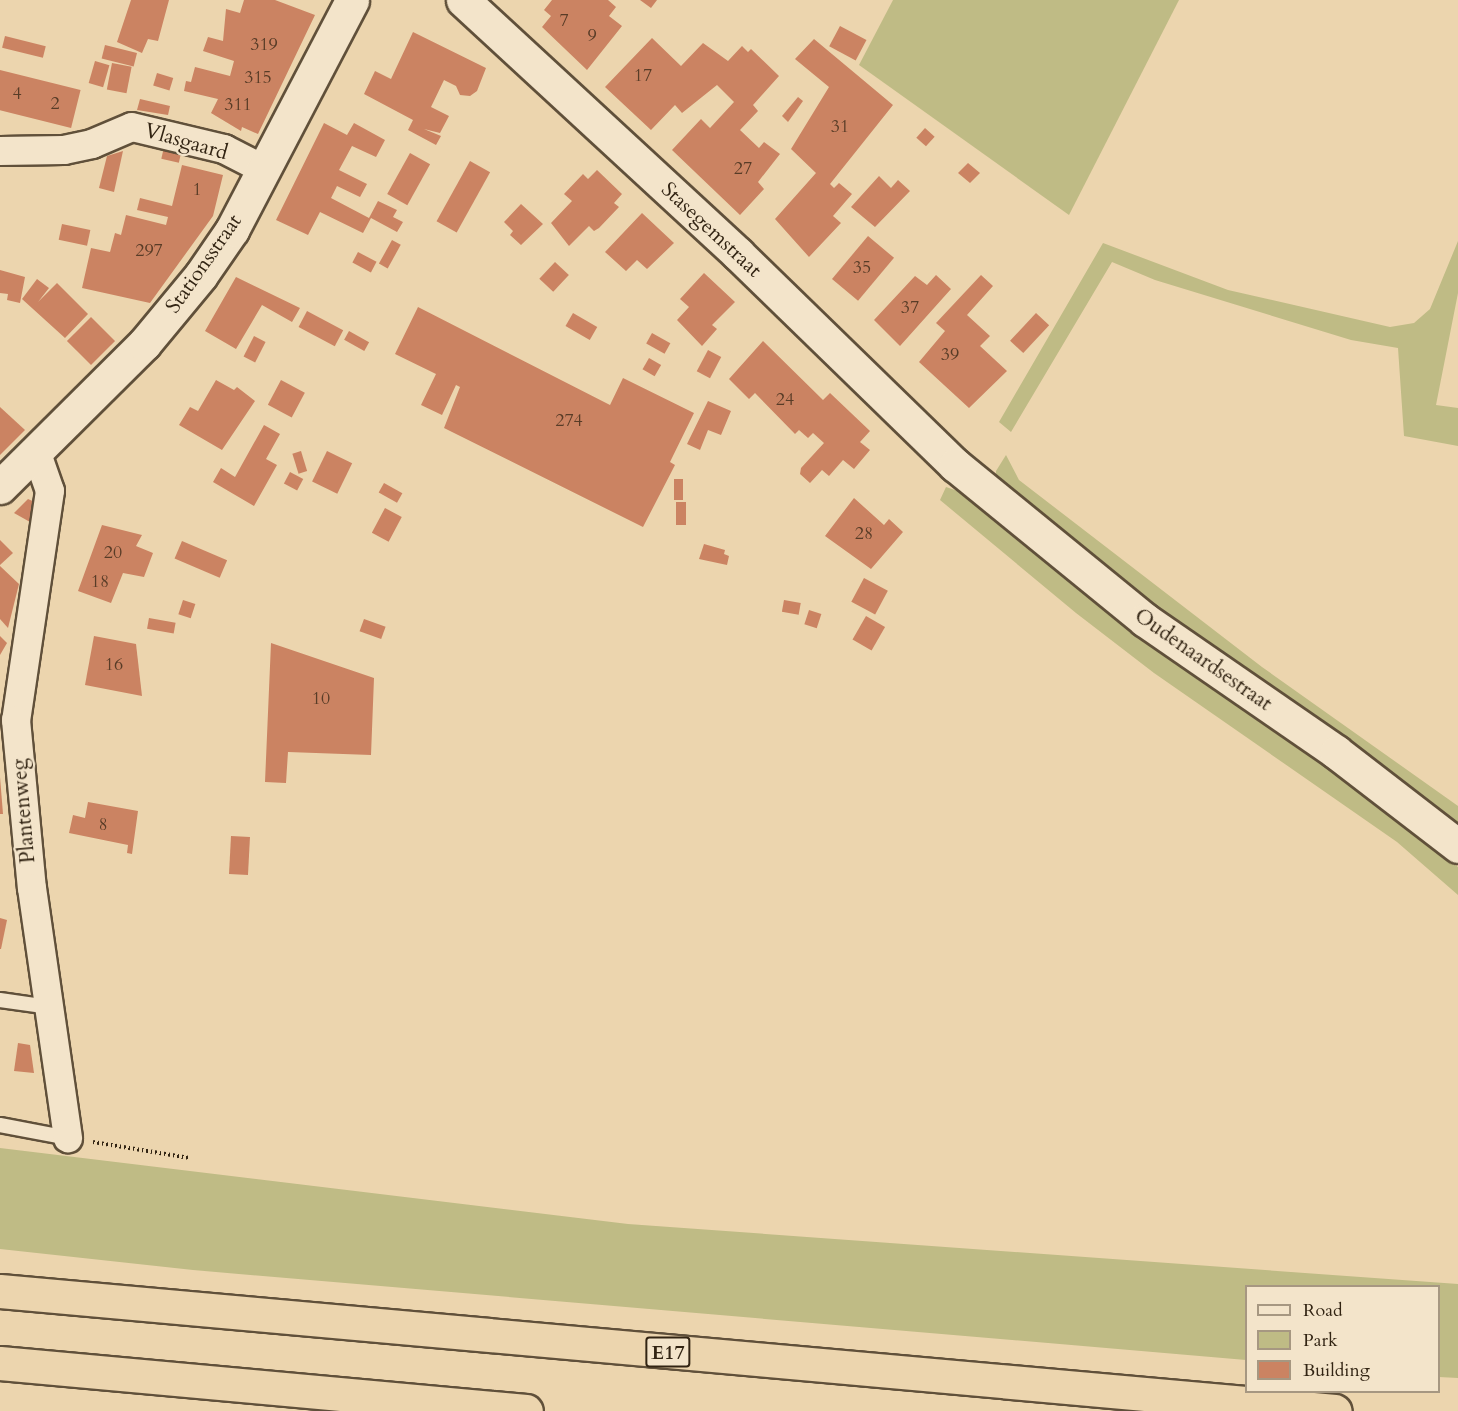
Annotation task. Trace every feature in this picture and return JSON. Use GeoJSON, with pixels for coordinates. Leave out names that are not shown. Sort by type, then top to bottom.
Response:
{"type":"FeatureCollection","features":[{"type":"Feature","properties":{"kind":"highway","name":"E17"},"geometry":{"type":"LineString","coordinates":[[0,1291],[1335,1411]]}},
{"type":"Feature","properties":{"kind":"highway"},"geometry":{"type":"LineString","coordinates":[[0,1363],[526,1411]]}},
{"type":"Feature","properties":{"kind":"street","name":"Stationsstraat"},"geometry":{"type":"LineString","coordinates":[[0,488],[172,312],[232,230],[352,0]]}},
{"type":"Feature","properties":{"kind":"street","name":"Stasegemstraat"},"geometry":{"type":"LineString","coordinates":[[463,0],[738,254],[955,465]]}},
{"type":"Feature","properties":{"kind":"street","name":"Vlasgaard"},"geometry":{"type":"LineString","coordinates":[[0,151],[64,150],[92,144],[132,127],[224,149],[265,170]]}},
{"type":"Feature","properties":{"kind":"street","name":"Plantenweg"},"geometry":{"type":"LineString","coordinates":[[36,451],[50,491],[16,720],[32,888],[68,1138]]}},
{"type":"Feature","properties":{"kind":"street","name":"Oudenaardsestraat"},"geometry":{"type":"LineString","coordinates":[[955,465],[1145,620],[1336,752],[1458,846]]}},
{"type":"Feature","properties":{"kind":"lane"},"geometry":{"type":"LineString","coordinates":[[0,1000],[49,1007]]}},
{"type":"Feature","properties":{"kind":"lane"},"geometry":{"type":"LineString","coordinates":[[0,1125],[68,1138]]}},
{"type":"Feature","properties":{"kind":"path"},"geometry":{"type":"LineString","coordinates":[[68,1138],[190,1158]]}},
{"type":"Feature","properties":{"kind":"green space"},"geometry":{"type":"Polygon","coordinates":[[[893,0],[1179,0],[1069,215],[859,65],[893,0]]]}},
{"type":"Feature","properties":{"kind":"green space"},"geometry":{"type":"Polygon","coordinates":[[[1458,241],[1458,293],[1436,405],[1458,408],[1458,446],[1404,436],[1398,348],[1351,340],[1155,280],[1112,262],[1011,432],[999,422],[1103,243],[1228,290],[1390,327],[1414,323],[1430,309],[1458,241]]]}},
{"type":"Feature","properties":{"kind":"green space"},"geometry":{"type":"Polygon","coordinates":[[[1006,455],[1019,480],[1262,667],[1458,806],[1458,828],[1147,606],[996,483],[996,471],[1006,455]]]}},
{"type":"Feature","properties":{"kind":"green space"},"geometry":{"type":"Polygon","coordinates":[[[946,487],[973,496],[1359,787],[1458,867],[1458,895],[1397,842],[1154,673],[1076,613],[940,500],[946,487]]]}},
{"type":"Feature","properties":{"kind":"green space"},"geometry":{"type":"Polygon","coordinates":[[[0,1148],[628,1224],[1458,1284],[1458,1378],[1440,1377],[1440,1285],[1245,1285],[1245,1360],[193,1270],[0,1249],[0,1148]]]}},
{"type":"Feature","properties":{"kind":"building"},"geometry":{"type":"Polygon","coordinates":[[[131,0],[169,0],[158,41],[148,39],[142,53],[117,42],[131,0]]]}},
{"type":"Feature","properties":{"kind":"building"},"geometry":{"type":"Polygon","coordinates":[[[244,0],[275,0],[315,15],[258,134],[242,127],[241,131],[211,113],[218,99],[184,91],[186,81],[191,82],[195,67],[230,76],[234,61],[203,51],[208,37],[223,41],[226,9],[240,13],[244,0]]]}},
{"type":"Feature","properties":{"kind":"building"},"geometry":{"type":"Polygon","coordinates":[[[552,0],[608,0],[616,7],[609,16],[622,26],[587,70],[542,27],[551,16],[544,10],[552,0]]]}},
{"type":"Feature","properties":{"kind":"building"},"geometry":{"type":"Polygon","coordinates":[[[640,0],[657,0],[651,8],[640,0]]]}},
{"type":"Feature","properties":{"kind":"building"},"geometry":{"type":"Polygon","coordinates":[[[840,26],[866,40],[856,60],[829,46],[840,26]]]}},
{"type":"Feature","properties":{"kind":"building"},"geometry":{"type":"Polygon","coordinates":[[[413,32],[486,68],[477,91],[470,96],[460,95],[456,86],[444,80],[431,107],[449,116],[440,133],[424,129],[441,136],[436,145],[408,130],[413,120],[364,94],[375,71],[391,79],[413,32]]]}},
{"type":"Feature","properties":{"kind":"building"},"geometry":{"type":"Polygon","coordinates":[[[5,36],[46,46],[43,58],[2,48],[5,36]]]}},
{"type":"Feature","properties":{"kind":"building"},"geometry":{"type":"Polygon","coordinates":[[[652,38],[681,66],[703,43],[728,61],[742,46],[748,52],[751,49],[779,76],[753,105],[758,111],[740,130],[759,148],[764,142],[780,154],[758,182],[764,189],[740,215],[672,150],[701,119],[710,128],[734,102],[717,85],[682,113],[675,105],[651,130],[605,87],[652,38]]]}},
{"type":"Feature","properties":{"kind":"building"},"geometry":{"type":"Polygon","coordinates":[[[814,39],[893,105],[830,184],[834,188],[839,183],[852,194],[833,216],[841,223],[809,257],[775,219],[816,173],[791,149],[829,87],[795,59],[814,39]]]}},
{"type":"Feature","properties":{"kind":"building"},"geometry":{"type":"Polygon","coordinates":[[[105,45],[137,53],[134,67],[102,59],[105,45]]]}},
{"type":"Feature","properties":{"kind":"building"},"geometry":{"type":"Polygon","coordinates":[[[95,61],[109,65],[103,87],[89,83],[95,61]]]}},
{"type":"Feature","properties":{"kind":"building"},"geometry":{"type":"Polygon","coordinates":[[[112,63],[132,67],[126,93],[107,90],[112,63]]]}},
{"type":"Feature","properties":{"kind":"building"},"geometry":{"type":"Polygon","coordinates":[[[0,70],[81,90],[71,128],[0,110],[0,70]]]}},
{"type":"Feature","properties":{"kind":"building"},"geometry":{"type":"Polygon","coordinates":[[[157,73],[173,78],[169,90],[153,85],[157,73]]]}},
{"type":"Feature","properties":{"kind":"building"},"geometry":{"type":"Polygon","coordinates":[[[798,97],[803,101],[788,122],[782,116],[798,97]]]}},
{"type":"Feature","properties":{"kind":"building"},"geometry":{"type":"Polygon","coordinates":[[[140,99],[170,106],[168,115],[137,110],[140,99]]]}},
{"type":"Feature","properties":{"kind":"building"},"geometry":{"type":"Polygon","coordinates":[[[324,123],[347,135],[354,123],[385,140],[376,157],[352,146],[339,170],[367,184],[360,197],[337,186],[331,198],[369,218],[378,201],[397,210],[393,217],[403,222],[397,232],[371,218],[363,233],[320,212],[308,235],[276,220],[324,123]]]}},
{"type":"Feature","properties":{"kind":"building"},"geometry":{"type":"Polygon","coordinates":[[[925,128],[935,137],[926,146],[916,138],[925,128]]]}},
{"type":"Feature","properties":{"kind":"building"},"geometry":{"type":"Polygon","coordinates":[[[164,147],[182,151],[179,163],[161,159],[164,147]]]}},
{"type":"Feature","properties":{"kind":"building"},"geometry":{"type":"Polygon","coordinates":[[[123,151],[114,192],[99,188],[107,156],[123,151]]]}},
{"type":"Feature","properties":{"kind":"building"},"geometry":{"type":"Polygon","coordinates":[[[410,153],[430,164],[407,205],[387,194],[410,153]]]}},
{"type":"Feature","properties":{"kind":"building"},"geometry":{"type":"Polygon","coordinates":[[[470,161],[490,172],[457,232],[437,221],[470,161]]]}},
{"type":"Feature","properties":{"kind":"building"},"geometry":{"type":"Polygon","coordinates":[[[968,163],[980,173],[970,183],[958,173],[968,163]]]}},
{"type":"Feature","properties":{"kind":"building"},"geometry":{"type":"Polygon","coordinates":[[[182,165],[223,175],[213,216],[150,303],[82,288],[91,248],[110,252],[115,233],[121,235],[126,215],[166,225],[168,217],[137,210],[140,198],[172,206],[182,165]]]}},
{"type":"Feature","properties":{"kind":"building"},"geometry":{"type":"Polygon","coordinates":[[[597,170],[622,194],[614,203],[619,207],[599,228],[594,231],[589,226],[569,246],[551,223],[572,201],[564,194],[583,174],[588,179],[597,170]]]}},
{"type":"Feature","properties":{"kind":"building"},"geometry":{"type":"Polygon","coordinates":[[[879,176],[891,188],[898,180],[910,191],[875,227],[851,207],[879,176]]]}},
{"type":"Feature","properties":{"kind":"building"},"geometry":{"type":"Polygon","coordinates":[[[521,204],[543,224],[521,245],[510,235],[513,231],[504,222],[521,204]]]}},
{"type":"Feature","properties":{"kind":"building"},"geometry":{"type":"Polygon","coordinates":[[[642,213],[674,243],[647,269],[637,260],[626,271],[605,252],[642,213]]]}},
{"type":"Feature","properties":{"kind":"building"},"geometry":{"type":"Polygon","coordinates":[[[62,224],[90,230],[87,246],[59,240],[62,224]]]}},
{"type":"Feature","properties":{"kind":"building"},"geometry":{"type":"Polygon","coordinates":[[[868,236],[894,258],[858,301],[832,279],[868,236]]]}},
{"type":"Feature","properties":{"kind":"building"},"geometry":{"type":"Polygon","coordinates":[[[392,240],[401,245],[388,268],[379,264],[392,240]]]}},
{"type":"Feature","properties":{"kind":"building"},"geometry":{"type":"Polygon","coordinates":[[[358,252],[377,262],[371,272],[352,263],[358,252]]]}},
{"type":"Feature","properties":{"kind":"building"},"geometry":{"type":"Polygon","coordinates":[[[555,262],[569,275],[553,292],[539,279],[555,262]]]}},
{"type":"Feature","properties":{"kind":"building"},"geometry":{"type":"Polygon","coordinates":[[[0,270],[25,277],[20,303],[7,300],[8,294],[0,293],[0,270]]]}},
{"type":"Feature","properties":{"kind":"building"},"geometry":{"type":"Polygon","coordinates":[[[704,273],[735,302],[712,325],[717,329],[702,346],[677,320],[689,307],[680,299],[704,273]]]}},
{"type":"Feature","properties":{"kind":"building"},"geometry":{"type":"Polygon","coordinates":[[[936,275],[951,289],[900,346],[874,320],[915,276],[927,285],[936,275]]]}},
{"type":"Feature","properties":{"kind":"building"},"geometry":{"type":"Polygon","coordinates":[[[981,275],[993,286],[967,315],[990,336],[980,346],[1007,371],[969,408],[919,362],[945,331],[936,323],[981,275]]]}},
{"type":"Feature","properties":{"kind":"building"},"geometry":{"type":"Polygon","coordinates":[[[236,277],[300,308],[292,322],[262,305],[236,349],[205,331],[236,277]]]}},
{"type":"Feature","properties":{"kind":"building"},"geometry":{"type":"Polygon","coordinates":[[[37,279],[49,288],[38,302],[57,283],[88,314],[65,338],[22,299],[37,279]]]}},
{"type":"Feature","properties":{"kind":"building"},"geometry":{"type":"Polygon","coordinates":[[[418,307],[610,405],[623,378],[694,413],[670,462],[675,465],[643,527],[444,428],[460,387],[456,385],[442,415],[421,405],[436,374],[395,354],[418,307]]]}},
{"type":"Feature","properties":{"kind":"building"},"geometry":{"type":"Polygon","coordinates":[[[307,311],[343,330],[335,346],[299,327],[307,311]]]}},
{"type":"Feature","properties":{"kind":"building"},"geometry":{"type":"Polygon","coordinates":[[[573,313],[597,327],[590,340],[566,326],[573,313]]]}},
{"type":"Feature","properties":{"kind":"building"},"geometry":{"type":"Polygon","coordinates":[[[1036,313],[1049,325],[1023,353],[1010,341],[1036,313]]]}},
{"type":"Feature","properties":{"kind":"building"},"geometry":{"type":"Polygon","coordinates":[[[91,317],[115,341],[91,365],[67,341],[91,317]]]}},
{"type":"Feature","properties":{"kind":"building"},"geometry":{"type":"Polygon","coordinates":[[[349,331],[369,342],[364,351],[344,340],[349,331]]]}},
{"type":"Feature","properties":{"kind":"building"},"geometry":{"type":"Polygon","coordinates":[[[652,333],[670,343],[665,354],[646,343],[652,333]]]}},
{"type":"Feature","properties":{"kind":"building"},"geometry":{"type":"Polygon","coordinates":[[[254,336],[266,342],[255,362],[244,356],[254,336]]]}},
{"type":"Feature","properties":{"kind":"building"},"geometry":{"type":"Polygon","coordinates":[[[763,341],[823,400],[830,393],[870,431],[860,442],[870,450],[854,469],[843,460],[829,476],[822,470],[810,483],[800,474],[801,468],[824,443],[813,433],[808,438],[799,430],[795,434],[755,393],[749,399],[729,379],[763,341]]]}},
{"type":"Feature","properties":{"kind":"building"},"geometry":{"type":"Polygon","coordinates":[[[708,350],[721,357],[710,378],[697,371],[708,350]]]}},
{"type":"Feature","properties":{"kind":"building"},"geometry":{"type":"Polygon","coordinates":[[[649,358],[661,365],[655,376],[642,369],[649,358]]]}},
{"type":"Feature","properties":{"kind":"building"},"geometry":{"type":"Polygon","coordinates":[[[216,380],[234,390],[237,387],[255,401],[222,450],[179,425],[190,407],[198,411],[216,380]]]}},
{"type":"Feature","properties":{"kind":"building"},"geometry":{"type":"Polygon","coordinates":[[[281,380],[305,393],[292,417],[268,405],[281,380]]]}},
{"type":"Feature","properties":{"kind":"building"},"geometry":{"type":"Polygon","coordinates":[[[708,401],[731,411],[721,435],[708,430],[700,450],[687,444],[708,401]]]}},
{"type":"Feature","properties":{"kind":"building"},"geometry":{"type":"Polygon","coordinates":[[[0,407],[25,430],[0,455],[0,407]]]}},
{"type":"Feature","properties":{"kind":"building"},"geometry":{"type":"Polygon","coordinates":[[[264,425],[280,434],[266,459],[277,465],[254,506],[213,482],[221,468],[235,477],[264,425]]]}},
{"type":"Feature","properties":{"kind":"building"},"geometry":{"type":"Polygon","coordinates":[[[301,451],[307,471],[299,474],[292,454],[301,451]]]}},
{"type":"Feature","properties":{"kind":"building"},"geometry":{"type":"Polygon","coordinates":[[[327,451],[352,463],[337,494],[312,482],[327,451]]]}},
{"type":"Feature","properties":{"kind":"building"},"geometry":{"type":"Polygon","coordinates":[[[290,472],[303,479],[297,491],[284,483],[290,472]]]}},
{"type":"Feature","properties":{"kind":"building"},"geometry":{"type":"Polygon","coordinates":[[[674,479],[683,479],[683,500],[674,500],[674,479]]]}},
{"type":"Feature","properties":{"kind":"building"},"geometry":{"type":"Polygon","coordinates":[[[384,483],[402,493],[397,503],[379,493],[384,483]]]}},
{"type":"Feature","properties":{"kind":"building"},"geometry":{"type":"Polygon","coordinates":[[[854,498],[884,525],[889,519],[903,532],[871,569],[825,536],[854,498]]]}},
{"type":"Feature","properties":{"kind":"building"},"geometry":{"type":"Polygon","coordinates":[[[28,499],[37,503],[30,522],[14,513],[28,499]]]}},
{"type":"Feature","properties":{"kind":"building"},"geometry":{"type":"Polygon","coordinates":[[[676,502],[686,502],[686,525],[676,525],[676,502]]]}},
{"type":"Feature","properties":{"kind":"building"},"geometry":{"type":"Polygon","coordinates":[[[385,508],[402,517],[389,542],[372,533],[385,508]]]}},
{"type":"Feature","properties":{"kind":"building"},"geometry":{"type":"Polygon","coordinates":[[[102,525],[142,535],[136,546],[153,553],[144,577],[123,573],[111,603],[78,591],[102,525]]]}},
{"type":"Feature","properties":{"kind":"building"},"geometry":{"type":"Polygon","coordinates":[[[0,540],[13,553],[0,565],[0,540]]]}},
{"type":"Feature","properties":{"kind":"building"},"geometry":{"type":"Polygon","coordinates":[[[182,541],[227,560],[220,578],[175,558],[182,541]]]}},
{"type":"Feature","properties":{"kind":"building"},"geometry":{"type":"Polygon","coordinates":[[[704,544],[725,550],[724,554],[729,556],[727,565],[699,559],[704,544]]]}},
{"type":"Feature","properties":{"kind":"building"},"geometry":{"type":"Polygon","coordinates":[[[0,566],[19,584],[8,628],[0,619],[0,566]]]}},
{"type":"Feature","properties":{"kind":"building"},"geometry":{"type":"Polygon","coordinates":[[[864,578],[888,591],[875,615],[851,602],[864,578]]]}},
{"type":"Feature","properties":{"kind":"building"},"geometry":{"type":"Polygon","coordinates":[[[183,600],[195,604],[191,618],[178,614],[183,600]]]}},
{"type":"Feature","properties":{"kind":"building"},"geometry":{"type":"Polygon","coordinates":[[[784,600],[801,603],[799,615],[782,612],[784,600]]]}},
{"type":"Feature","properties":{"kind":"building"},"geometry":{"type":"Polygon","coordinates":[[[809,610],[821,614],[817,628],[804,624],[809,610]]]}},
{"type":"Feature","properties":{"kind":"building"},"geometry":{"type":"Polygon","coordinates":[[[866,616],[885,627],[872,650],[852,639],[866,616]]]}},
{"type":"Feature","properties":{"kind":"building"},"geometry":{"type":"Polygon","coordinates":[[[149,618],[176,623],[174,634],[147,629],[149,618]]]}},
{"type":"Feature","properties":{"kind":"building"},"geometry":{"type":"Polygon","coordinates":[[[364,619],[386,627],[381,639],[360,631],[364,619]]]}},
{"type":"Feature","properties":{"kind":"building"},"geometry":{"type":"Polygon","coordinates":[[[0,636],[7,643],[0,655],[0,636]]]}},
{"type":"Feature","properties":{"kind":"building"},"geometry":{"type":"Polygon","coordinates":[[[94,636],[136,644],[142,696],[85,685],[94,636]]]}},
{"type":"Feature","properties":{"kind":"building"},"geometry":{"type":"Polygon","coordinates":[[[271,643],[374,678],[371,755],[288,752],[286,783],[265,782],[271,643]]]}},
{"type":"Feature","properties":{"kind":"building"},"geometry":{"type":"Polygon","coordinates":[[[0,777],[3,814],[0,814],[0,777]]]}},
{"type":"Feature","properties":{"kind":"building"},"geometry":{"type":"Polygon","coordinates":[[[88,802],[138,811],[132,854],[127,853],[128,845],[69,833],[73,815],[85,818],[88,802]]]}},
{"type":"Feature","properties":{"kind":"building"},"geometry":{"type":"Polygon","coordinates":[[[231,836],[250,837],[248,875],[229,874],[231,836]]]}},
{"type":"Feature","properties":{"kind":"building"},"geometry":{"type":"Polygon","coordinates":[[[0,918],[7,920],[1,949],[0,949],[0,918]]]}},
{"type":"Feature","properties":{"kind":"building"},"geometry":{"type":"Polygon","coordinates":[[[18,1043],[30,1045],[34,1073],[14,1071],[18,1043]]]}}]}
